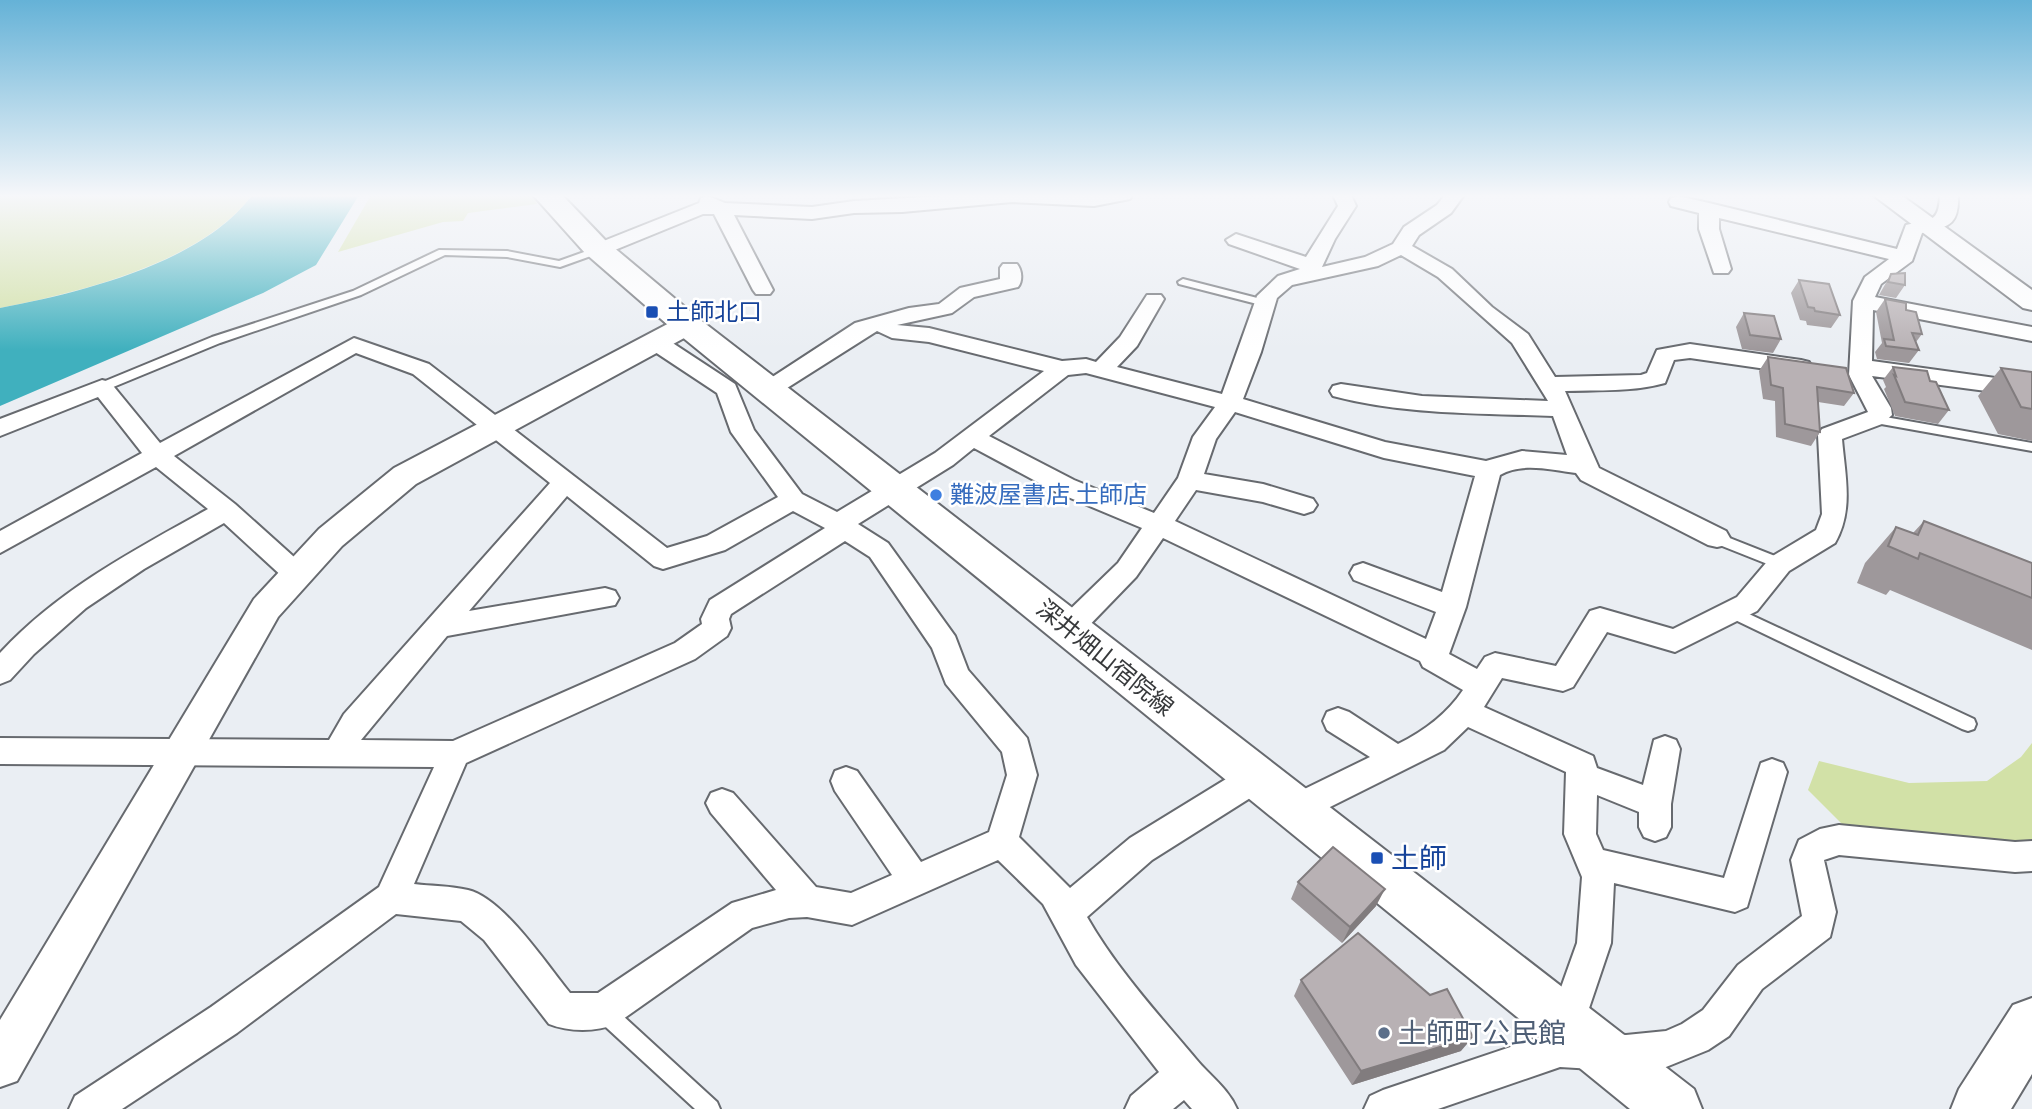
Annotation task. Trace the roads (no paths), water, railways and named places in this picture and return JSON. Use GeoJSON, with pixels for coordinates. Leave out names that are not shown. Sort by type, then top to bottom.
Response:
{"type":"FeatureCollection","features":[{"type":"Feature","properties":{"kind":"main road","name":"深井畑山宿院線"},"geometry":{"type":"LineString","coordinates":[[595,247],[672,334],[768,390],[1674,1109]]}},
{"type":"Feature","properties":{"kind":"main road"},"geometry":{"type":"LineString","coordinates":[[1979,1109],[2032,1024]]}},
{"type":"Feature","properties":{"kind":"street"},"geometry":{"type":"LineString","coordinates":[[598,250],[606,247]]}},
{"type":"Feature","properties":{"kind":"street"},"geometry":{"type":"LineString","coordinates":[[741,247],[763,290]]}},
{"type":"Feature","properties":{"kind":"street"},"geometry":{"type":"LineString","coordinates":[[1252,247],[1310,271]]}},
{"type":"Feature","properties":{"kind":"street"},"geometry":{"type":"LineString","coordinates":[[1310,271],[1321,247]]}},
{"type":"Feature","properties":{"kind":"street"},"geometry":{"type":"LineString","coordinates":[[1714,247],[1721,269]]}},
{"type":"Feature","properties":{"kind":"street"},"geometry":{"type":"LineString","coordinates":[[1863,247],[1905,257]]}},
{"type":"Feature","properties":{"kind":"street"},"geometry":{"type":"LineString","coordinates":[[1295,809],[1433,741],[1473,699],[1495,665],[1563,679],[1600,619],[1675,641],[1747,604],[1780,564],[1826,536],[1835,514],[1830,435],[1841,428],[1880,415],[1860,371],[1863,302],[1872,281],[1905,257],[1908,247]]}},
{"type":"Feature","properties":{"kind":"street"},"geometry":{"type":"LineString","coordinates":[[1956,247],[2032,302]]}},
{"type":"Feature","properties":{"kind":"street"},"geometry":{"type":"LineString","coordinates":[[1068,629],[1127,570],[1191,480],[1205,437],[1230,403],[1266,296],[1285,280],[1310,271],[1371,262],[1401,248],[1445,273],[1485,311],[1520,339],[1562,409],[1583,465],[1590,474],[1717,538]]}},
{"type":"Feature","properties":{"kind":"street"},"geometry":{"type":"LineString","coordinates":[[768,390],[847,338],[878,323],[945,309],[967,292],[1011,283],[1010,268]]}},
{"type":"Feature","properties":{"kind":"street"},"geometry":{"type":"LineString","coordinates":[[1101,370],[1129,341],[1154,299]]}},
{"type":"Feature","properties":{"kind":"street"},"geometry":{"type":"LineString","coordinates":[[1863,302],[2032,334]]}},
{"type":"Feature","properties":{"kind":"street"},"geometry":{"type":"LineString","coordinates":[[878,323],[892,331],[929,335],[1062,368],[1086,366],[1230,403],[1384,450],[1489,470]]}},
{"type":"Feature","properties":{"kind":"street"},"geometry":{"type":"LineString","coordinates":[[0,1065],[266,608],[294,572],[368,503],[405,476],[672,334],[727,389],[743,432],[793,500],[842,526],[879,550],[945,644],[956,676],[1016,747],[1022,775],[1002,842],[852,909],[807,901],[789,902],[744,914],[603,1011],[562,1011],[496,928],[468,906],[391,898]]}},
{"type":"Feature","properties":{"kind":"street"},"geometry":{"type":"LineString","coordinates":[[0,543],[354,345],[421,369],[663,559],[716,543],[793,500]]}},
{"type":"Feature","properties":{"kind":"street"},"geometry":{"type":"LineString","coordinates":[[1548,384],[1641,382],[1657,378],[1665,355],[1690,351],[1828,371],[1860,371],[2032,390]]}},
{"type":"Feature","properties":{"kind":"street"},"geometry":{"type":"LineString","coordinates":[[0,751],[455,754],[685,651],[718,628],[715,619],[720,607],[944,459],[1062,368]]}},
{"type":"Feature","properties":{"kind":"street"},"geometry":{"type":"LineString","coordinates":[[0,428],[102,387],[156,454],[226,510],[294,572]]}},
{"type":"Feature","properties":{"kind":"street"},"geometry":{"type":"LineString","coordinates":[[1340,391],[1409,401],[1562,409]]}},
{"type":"Feature","properties":{"kind":"street"},"geometry":{"type":"LineString","coordinates":[[972,437],[1065,486],[1159,524],[1434,655]]}},
{"type":"Feature","properties":{"kind":"street"},"geometry":{"type":"LineString","coordinates":[[1566,1024],[1594,943],[1598,877],[1580,834],[1582,765],[1473,699],[1433,659],[1452,607],[1489,470],[1500,462],[1521,460],[1583,465]]}},
{"type":"Feature","properties":{"kind":"street"},"geometry":{"type":"LineString","coordinates":[[1191,480],[1264,493],[1304,506]]}},
{"type":"Feature","properties":{"kind":"street"},"geometry":{"type":"LineString","coordinates":[[338,753],[355,723],[565,482]]}},
{"type":"Feature","properties":{"kind":"street"},"geometry":{"type":"LineString","coordinates":[[0,672],[22,645],[86,592],[226,510]]}},
{"type":"Feature","properties":{"kind":"street"},"geometry":{"type":"LineString","coordinates":[[1363,573],[1452,607]]}},
{"type":"Feature","properties":{"kind":"street"},"geometry":{"type":"LineString","coordinates":[[438,627],[605,598]]}},
{"type":"Feature","properties":{"kind":"street"},"geometry":{"type":"LineString","coordinates":[[1338,721],[1397,759]]}},
{"type":"Feature","properties":{"kind":"street"},"geometry":{"type":"LineString","coordinates":[[1581,775],[1655,815],[1665,749]]}},
{"type":"Feature","properties":{"kind":"street"},"geometry":{"type":"LineString","coordinates":[[88,1109],[224,1020],[391,898],[455,754]]}},
{"type":"Feature","properties":{"kind":"street"},"geometry":{"type":"LineString","coordinates":[[1592,863],[1735,896],[1772,772]]}},
{"type":"Feature","properties":{"kind":"street"},"geometry":{"type":"LineString","coordinates":[[1066,913],[1141,849],[1255,778]]}},
{"type":"Feature","properties":{"kind":"street"},"geometry":{"type":"LineString","coordinates":[[846,781],[915,881]]}},
{"type":"Feature","properties":{"kind":"street"},"geometry":{"type":"LineString","coordinates":[[722,803],[807,901]]}},
{"type":"Feature","properties":{"kind":"street"},"geometry":{"type":"LineString","coordinates":[[1383,1109],[1560,1049],[1604,1052],[1666,1049],[1702,1033],[1716,1023],[1750,977],[1815,929],[1820,919],[1821,907],[1807,862],[1813,848],[1819,844],[1839,840],[2032,856]]}},
{"type":"Feature","properties":{"kind":"street"},"geometry":{"type":"LineString","coordinates":[[1002,842],[1055,893],[1087,953],[1185,1074],[1218,1109]]}},
{"type":"Feature","properties":{"kind":"street"},"geometry":{"type":"LineString","coordinates":[[1144,1109],[1185,1074]]}},
{"type":"Feature","properties":{"kind":"lane"},"geometry":{"type":"LineString","coordinates":[[102,387],[216,340],[357,293],[443,253],[507,254],[560,264],[598,250]]}},
{"type":"Feature","properties":{"kind":"lane"},"geometry":{"type":"LineString","coordinates":[[1183,282],[1265,303]]}},
{"type":"Feature","properties":{"kind":"lane"},"geometry":{"type":"LineString","coordinates":[[1874,419],[2032,447]]}},
{"type":"Feature","properties":{"kind":"lane"},"geometry":{"type":"LineString","coordinates":[[1717,538],[1780,564]]}},
{"type":"Feature","properties":{"kind":"lane"},"geometry":{"type":"LineString","coordinates":[[1734,613],[1968,724]]}},
{"type":"Feature","properties":{"kind":"lane"},"geometry":{"type":"LineString","coordinates":[[603,1011],[710,1109]]}},
{"type":"Feature","properties":{"kind":"water"},"geometry":{"type":"Polygon","coordinates":[[[190,247],[327,247],[316,265],[263,293],[0,406],[0,308],[102,284],[172,257],[190,247]]]}},
{"type":"Feature","properties":{"kind":"place","name":"土師北口"},"geometry":{"type":"Point","coordinates":[652,312]}},
{"type":"Feature","properties":{"kind":"place","name":"難波屋書店 土師店"},"geometry":{"type":"Point","coordinates":[936,495]}},
{"type":"Feature","properties":{"kind":"place","name":"土師"},"geometry":{"type":"Point","coordinates":[1377,858]}},
{"type":"Feature","properties":{"kind":"place","name":"土師町公民館"},"geometry":{"type":"Point","coordinates":[1384,1033]}}]}
